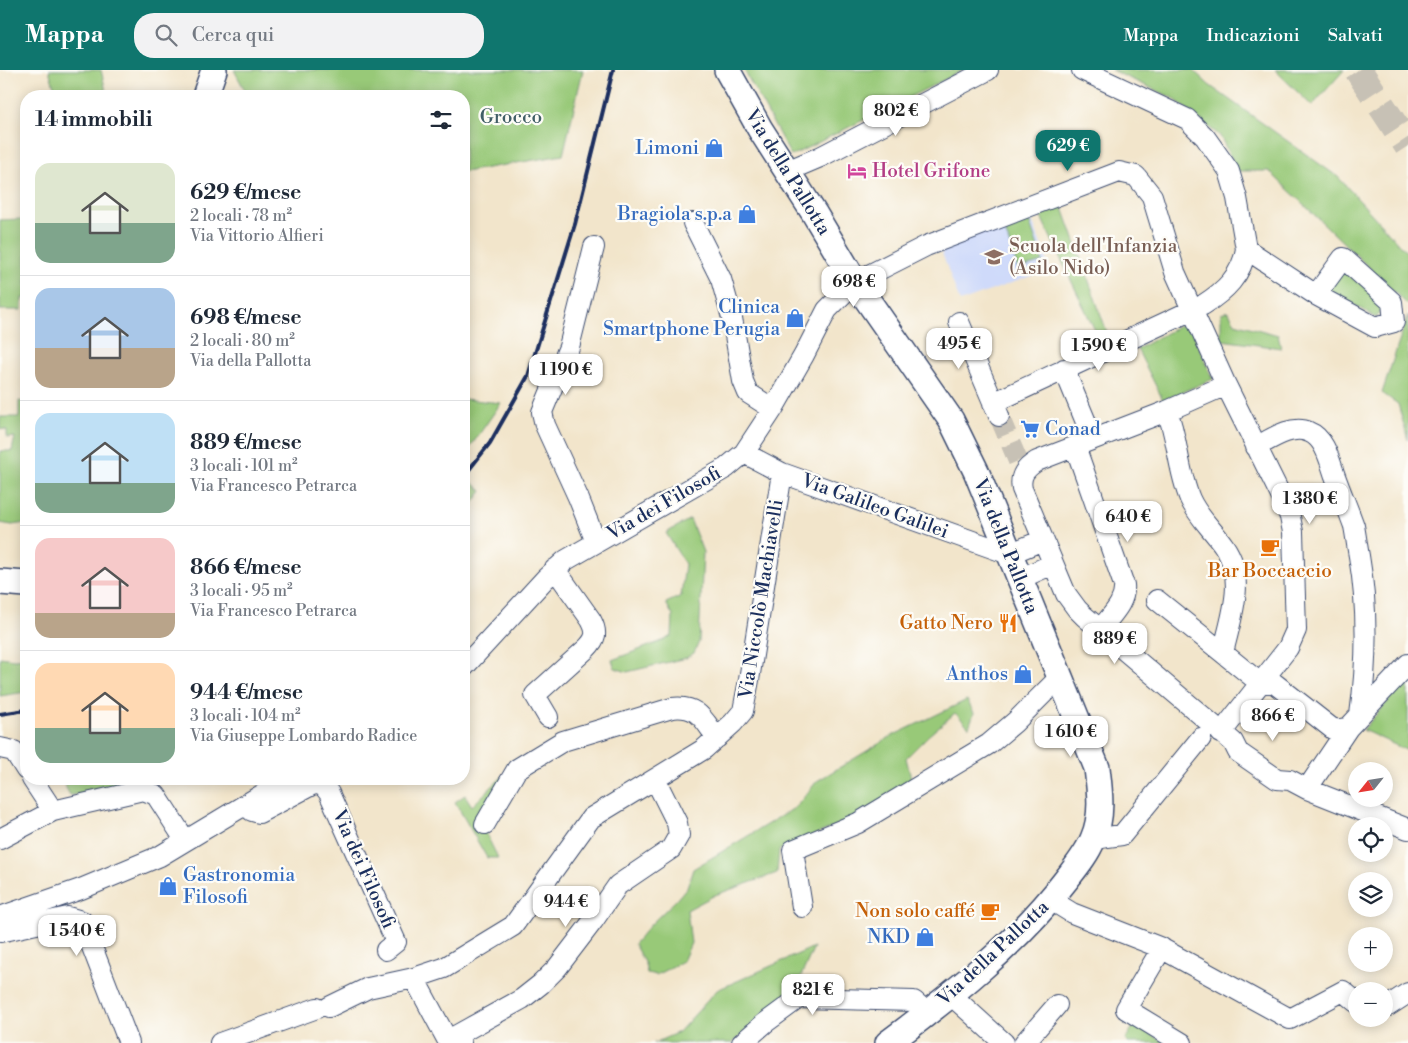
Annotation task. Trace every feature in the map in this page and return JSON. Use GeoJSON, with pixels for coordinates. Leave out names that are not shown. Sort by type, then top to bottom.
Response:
{"type":"FeatureCollection","features":[{"type":"Feature","properties":{"kind":"main road"},"geometry":{"type":"LineString","coordinates":[[207,90],[214,70]]}},
{"type":"Feature","properties":{"kind":"main road","name":"Via della Pallotta"},"geometry":{"type":"LineString","coordinates":[[727,70],[760,130],[788,171],[855,282],[955,427],[976,471],[1097,768],[1100,796],[1099,821],[1093,839],[1082,860],[1051,900],[988,963],[952,995],[888,1043]]}},
{"type":"Feature","properties":{"kind":"main road"},"geometry":{"type":"LineString","coordinates":[[0,582],[20,584]]}},
{"type":"Feature","properties":{"kind":"street"},"geometry":{"type":"LineString","coordinates":[[788,171],[820,157],[988,70]]}},
{"type":"Feature","properties":{"kind":"street"},"geometry":{"type":"LineString","coordinates":[[959,322],[996,410],[1064,369],[1191,311],[1218,295],[1232,281],[1244,263],[1246,249],[1237,198],[1229,171],[1205,137],[1187,119],[1082,70]]}},
{"type":"Feature","properties":{"kind":"street","name":"Via dei Filosofi"},"geometry":{"type":"LineString","coordinates":[[470,661],[555,569],[566,560],[726,468],[744,453],[773,410],[827,310],[855,282],[926,246],[1119,172],[1136,176],[1152,196],[1175,272],[1191,311],[1290,518],[1293,532],[1296,630],[1288,648],[1260,683],[1227,737]]}},
{"type":"Feature","properties":{"kind":"street"},"geometry":{"type":"LineString","coordinates":[[693,224],[721,279],[732,318],[743,381],[748,393],[773,410]]}},
{"type":"Feature","properties":{"kind":"street"},"geometry":{"type":"LineString","coordinates":[[594,248],[569,347],[542,412],[545,425],[596,542]]}},
{"type":"Feature","properties":{"kind":"street"},"geometry":{"type":"LineString","coordinates":[[1246,249],[1316,295]]}},
{"type":"Feature","properties":{"kind":"street"},"geometry":{"type":"LineString","coordinates":[[1064,369],[1094,438]]}},
{"type":"Feature","properties":{"kind":"street"},"geometry":{"type":"LineString","coordinates":[[1226,385],[1037,461],[1022,465],[1022,489],[1071,602],[1100,630],[1227,737],[1245,743],[1298,784],[1408,829]]}},
{"type":"Feature","properties":{"kind":"street"},"geometry":{"type":"LineString","coordinates":[[1167,410],[1172,423],[1183,478],[1191,502],[1224,547],[1235,571],[1236,590],[1223,653]]}},
{"type":"Feature","properties":{"kind":"street"},"geometry":{"type":"LineString","coordinates":[[1256,447],[1294,429],[1310,432],[1318,438],[1329,458],[1354,528],[1363,579],[1366,645],[1364,683],[1354,722]]}},
{"type":"Feature","properties":{"kind":"street"},"geometry":{"type":"LineString","coordinates":[[1075,446],[1124,585],[1122,599],[1100,630]]}},
{"type":"Feature","properties":{"kind":"street","name":"Via Galileo Galilei"},"geometry":{"type":"LineString","coordinates":[[744,453],[782,473],[1009,554]]}},
{"type":"Feature","properties":{"kind":"street","name":"Via Niccolò Machiavelli"},"geometry":{"type":"LineString","coordinates":[[220,1043],[323,1008],[368,988],[414,978],[444,968],[513,926],[591,818],[704,749],[733,723],[743,711],[782,473]]}},
{"type":"Feature","properties":{"kind":"street"},"geometry":{"type":"LineString","coordinates":[[1009,554],[1043,540]]}},
{"type":"Feature","properties":{"kind":"street"},"geometry":{"type":"LineString","coordinates":[[1019,579],[1053,564]]}},
{"type":"Feature","properties":{"kind":"street"},"geometry":{"type":"LineString","coordinates":[[548,716],[535,695],[592,643],[595,635],[595,628],[591,620],[555,569]]}},
{"type":"Feature","properties":{"kind":"street"},"geometry":{"type":"LineString","coordinates":[[1157,600],[1260,683],[1274,683],[1334,730],[1354,722]]}},
{"type":"Feature","properties":{"kind":"street"},"geometry":{"type":"LineString","coordinates":[[1298,784],[1408,664]]}},
{"type":"Feature","properties":{"kind":"street"},"geometry":{"type":"LineString","coordinates":[[802,907],[793,850],[858,823],[989,744],[1015,722],[1059,678]]}},
{"type":"Feature","properties":{"kind":"street"},"geometry":{"type":"LineString","coordinates":[[485,824],[517,770],[563,740],[672,708],[682,707],[696,712],[716,738]]}},
{"type":"Feature","properties":{"kind":"street"},"geometry":{"type":"LineString","coordinates":[[1093,839],[1122,835],[1201,738]]}},
{"type":"Feature","properties":{"kind":"street"},"geometry":{"type":"LineString","coordinates":[[0,748],[14,751],[20,760]]}},
{"type":"Feature","properties":{"kind":"street"},"geometry":{"type":"LineString","coordinates":[[461,1043],[457,1035],[522,999],[541,984],[562,961],[618,884],[671,849],[679,835],[677,823],[655,779]]}},
{"type":"Feature","properties":{"kind":"street"},"geometry":{"type":"LineString","coordinates":[[36,785],[53,811]]}},
{"type":"Feature","properties":{"kind":"street"},"geometry":{"type":"LineString","coordinates":[[0,917],[81,889],[160,856],[278,785]]}},
{"type":"Feature","properties":{"kind":"street","name":"Via dei Filosofi"},"geometry":{"type":"LineString","coordinates":[[246,804],[252,812],[259,813],[312,785]]}},
{"type":"Feature","properties":{"kind":"street","name":"Via dei Filosofi"},"geometry":{"type":"LineString","coordinates":[[323,785],[329,793],[396,942],[386,950]]}},
{"type":"Feature","properties":{"kind":"street"},"geometry":{"type":"LineString","coordinates":[[0,839],[53,811],[143,790],[156,795],[185,840]]}},
{"type":"Feature","properties":{"kind":"street"},"geometry":{"type":"LineString","coordinates":[[1051,900],[1072,913],[1162,948],[1290,1019],[1343,991],[1348,995]]}},
{"type":"Feature","properties":{"kind":"street"},"geometry":{"type":"LineString","coordinates":[[0,932],[68,918],[82,921],[129,1043]]}},
{"type":"Feature","properties":{"kind":"street"},"geometry":{"type":"LineString","coordinates":[[1162,948],[1126,1009],[1182,1043]]}},
{"type":"Feature","properties":{"kind":"street"},"geometry":{"type":"LineString","coordinates":[[414,978],[449,1043]]}},
{"type":"Feature","properties":{"kind":"street"},"geometry":{"type":"LineString","coordinates":[[1393,1003],[1408,993]]}},
{"type":"Feature","properties":{"kind":"street"},"geometry":{"type":"LineString","coordinates":[[952,995],[1004,1043]]}},
{"type":"Feature","properties":{"kind":"street","name":"Via della Pallotta"},"geometry":{"type":"LineString","coordinates":[[742,1043],[799,998],[914,1001],[928,1013]]}},
{"type":"Feature","properties":{"kind":"street"},"geometry":{"type":"LineString","coordinates":[[1024,1043],[1057,1005]]}},
{"type":"Feature","properties":{"kind":"shaded area","name":"Scuola dell'Infanzia (Asilo Nido)"},"geometry":{"type":"Polygon","coordinates":[[[1029,212],[1050,269],[960,302],[939,245],[1029,212]]]}},
{"type":"Feature","properties":{"kind":"green space"},"geometry":{"type":"Polygon","coordinates":[[[49,70],[101,70],[106,90],[55,90],[49,70]]]}},
{"type":"Feature","properties":{"kind":"green space","name":"Grocco"},"geometry":{"type":"Polygon","coordinates":[[[234,70],[583,70],[563,155],[470,171],[470,90],[245,90],[234,70]]]}},
{"type":"Feature","properties":{"kind":"green space"},"geometry":{"type":"Polygon","coordinates":[[[744,70],[964,70],[791,156],[744,70]]]}},
{"type":"Feature","properties":{"kind":"green space"},"geometry":{"type":"Polygon","coordinates":[[[1111,70],[1193,70],[1209,85],[1338,177],[1408,254],[1408,305],[1269,171],[1238,171],[1220,136],[1173,98],[1111,70]]]}},
{"type":"Feature","properties":{"kind":"green space"},"geometry":{"type":"Polygon","coordinates":[[[1275,70],[1344,70],[1312,106],[1275,70]]]}},
{"type":"Feature","properties":{"kind":"green space"},"geometry":{"type":"Polygon","coordinates":[[[1062,205],[1108,335],[1100,341],[1040,215],[1062,205]]]}},
{"type":"Feature","properties":{"kind":"green space"},"geometry":{"type":"Polygon","coordinates":[[[1027,215],[1043,262],[1018,269],[1003,225],[1027,215]]]}},
{"type":"Feature","properties":{"kind":"green space"},"geometry":{"type":"Polygon","coordinates":[[[20,219],[20,310],[0,310],[0,220],[20,219]]]}},
{"type":"Feature","properties":{"kind":"green space"},"geometry":{"type":"Polygon","coordinates":[[[1342,270],[1384,302],[1376,318],[1328,289],[1342,270]]]}},
{"type":"Feature","properties":{"kind":"green space"},"geometry":{"type":"Polygon","coordinates":[[[1228,311],[1235,323],[1278,335],[1281,348],[1221,340],[1221,313],[1228,311]]]}},
{"type":"Feature","properties":{"kind":"green space"},"geometry":{"type":"Polygon","coordinates":[[[1408,315],[1408,440],[1398,404],[1382,393],[1408,315]]]}},
{"type":"Feature","properties":{"kind":"green space"},"geometry":{"type":"Polygon","coordinates":[[[1181,325],[1191,328],[1213,379],[1163,400],[1137,349],[1181,325]]]}},
{"type":"Feature","properties":{"kind":"green space"},"geometry":{"type":"Polygon","coordinates":[[[470,400],[501,403],[470,447],[470,400]]]}},
{"type":"Feature","properties":{"kind":"green space"},"geometry":{"type":"Polygon","coordinates":[[[19,401],[20,524],[12,525],[0,523],[0,451],[12,451],[15,437],[7,438],[7,430],[0,429],[0,417],[19,417],[19,401]]]}},
{"type":"Feature","properties":{"kind":"green space"},"geometry":{"type":"Polygon","coordinates":[[[471,481],[482,491],[470,507],[471,481]]]}},
{"type":"Feature","properties":{"kind":"green space"},"geometry":{"type":"Polygon","coordinates":[[[690,519],[703,552],[699,642],[694,653],[686,658],[627,672],[615,668],[612,660],[665,640],[672,635],[673,616],[666,603],[681,596],[685,564],[666,533],[690,519]]]}},
{"type":"Feature","properties":{"kind":"green space"},"geometry":{"type":"Polygon","coordinates":[[[0,657],[20,658],[20,693],[0,696],[0,657]]]}},
{"type":"Feature","properties":{"kind":"green space"},"geometry":{"type":"Polygon","coordinates":[[[1408,678],[1408,751],[1363,730],[1408,678]]]}},
{"type":"Feature","properties":{"kind":"green space"},"geometry":{"type":"Polygon","coordinates":[[[967,700],[974,713],[969,727],[955,713],[906,758],[912,782],[855,818],[779,850],[777,873],[715,895],[687,910],[691,943],[683,961],[656,975],[647,973],[645,964],[634,944],[687,887],[693,869],[796,807],[817,781],[892,736],[967,700]]]}},
{"type":"Feature","properties":{"kind":"green space"},"geometry":{"type":"Polygon","coordinates":[[[505,774],[479,819],[498,858],[487,858],[455,802],[465,795],[472,806],[505,774]]]}},
{"type":"Feature","properties":{"kind":"green space"},"geometry":{"type":"Polygon","coordinates":[[[64,785],[152,785],[143,790],[70,795],[64,785]]]}},
{"type":"Feature","properties":{"kind":"green space"},"geometry":{"type":"Polygon","coordinates":[[[814,947],[794,992],[732,1043],[654,1043],[679,1032],[717,990],[814,947]]]}},
{"type":"Feature","properties":{"kind":"green space"},"geometry":{"type":"Polygon","coordinates":[[[1134,1025],[1166,1043],[1128,1043],[1125,1040],[1134,1025]]]}},
{"type":"Feature","properties":{"kind":"tunnel"},"geometry":{"type":"LineString","coordinates":[[1358,70],[1408,146]]}},
{"type":"Feature","properties":{"kind":"tunnel"},"geometry":{"type":"LineString","coordinates":[[999,416],[1018,461]]}},
{"type":"Feature","properties":{"kind":"railway"},"geometry":{"type":"LineString","coordinates":[[470,468],[490,443],[528,376],[575,224],[613,70]]}},
{"type":"Feature","properties":{"kind":"railway"},"geometry":{"type":"LineString","coordinates":[[0,714],[20,711]]}},
{"type":"Feature","properties":{"kind":"place","name":"Limoni"},"geometry":{"type":"Point","coordinates":[714,148]}},
{"type":"Feature","properties":{"kind":"place","name":"Hotel Grifone"},"geometry":{"type":"Point","coordinates":[857,171]}},
{"type":"Feature","properties":{"kind":"place","name":"Bragiola s.p.a"},"geometry":{"type":"Point","coordinates":[747,214]}},
{"type":"Feature","properties":{"kind":"place","name":"Scuola dell'Infanzia (Asilo Nido)"},"geometry":{"type":"Point","coordinates":[994,257]}},
{"type":"Feature","properties":{"kind":"place","name":"Clinica Smartphone Perugia"},"geometry":{"type":"Point","coordinates":[795,318]}},
{"type":"Feature","properties":{"kind":"place","name":"Conad"},"geometry":{"type":"Point","coordinates":[1030,429]}},
{"type":"Feature","properties":{"kind":"place","name":"Bar Boccaccio"},"geometry":{"type":"Point","coordinates":[1270,547]}},
{"type":"Feature","properties":{"kind":"place","name":"Gatto Nero"},"geometry":{"type":"Point","coordinates":[1008,623]}},
{"type":"Feature","properties":{"kind":"place","name":"Anthos"},"geometry":{"type":"Point","coordinates":[1023,674]}},
{"type":"Feature","properties":{"kind":"place","name":"Gastronomia Filosofi"},"geometry":{"type":"Point","coordinates":[168,886]}},
{"type":"Feature","properties":{"kind":"place","name":"Non solo caffé"},"geometry":{"type":"Point","coordinates":[990,911]}},
{"type":"Feature","properties":{"kind":"place","name":"NKD"},"geometry":{"type":"Point","coordinates":[925,937]}}]}
